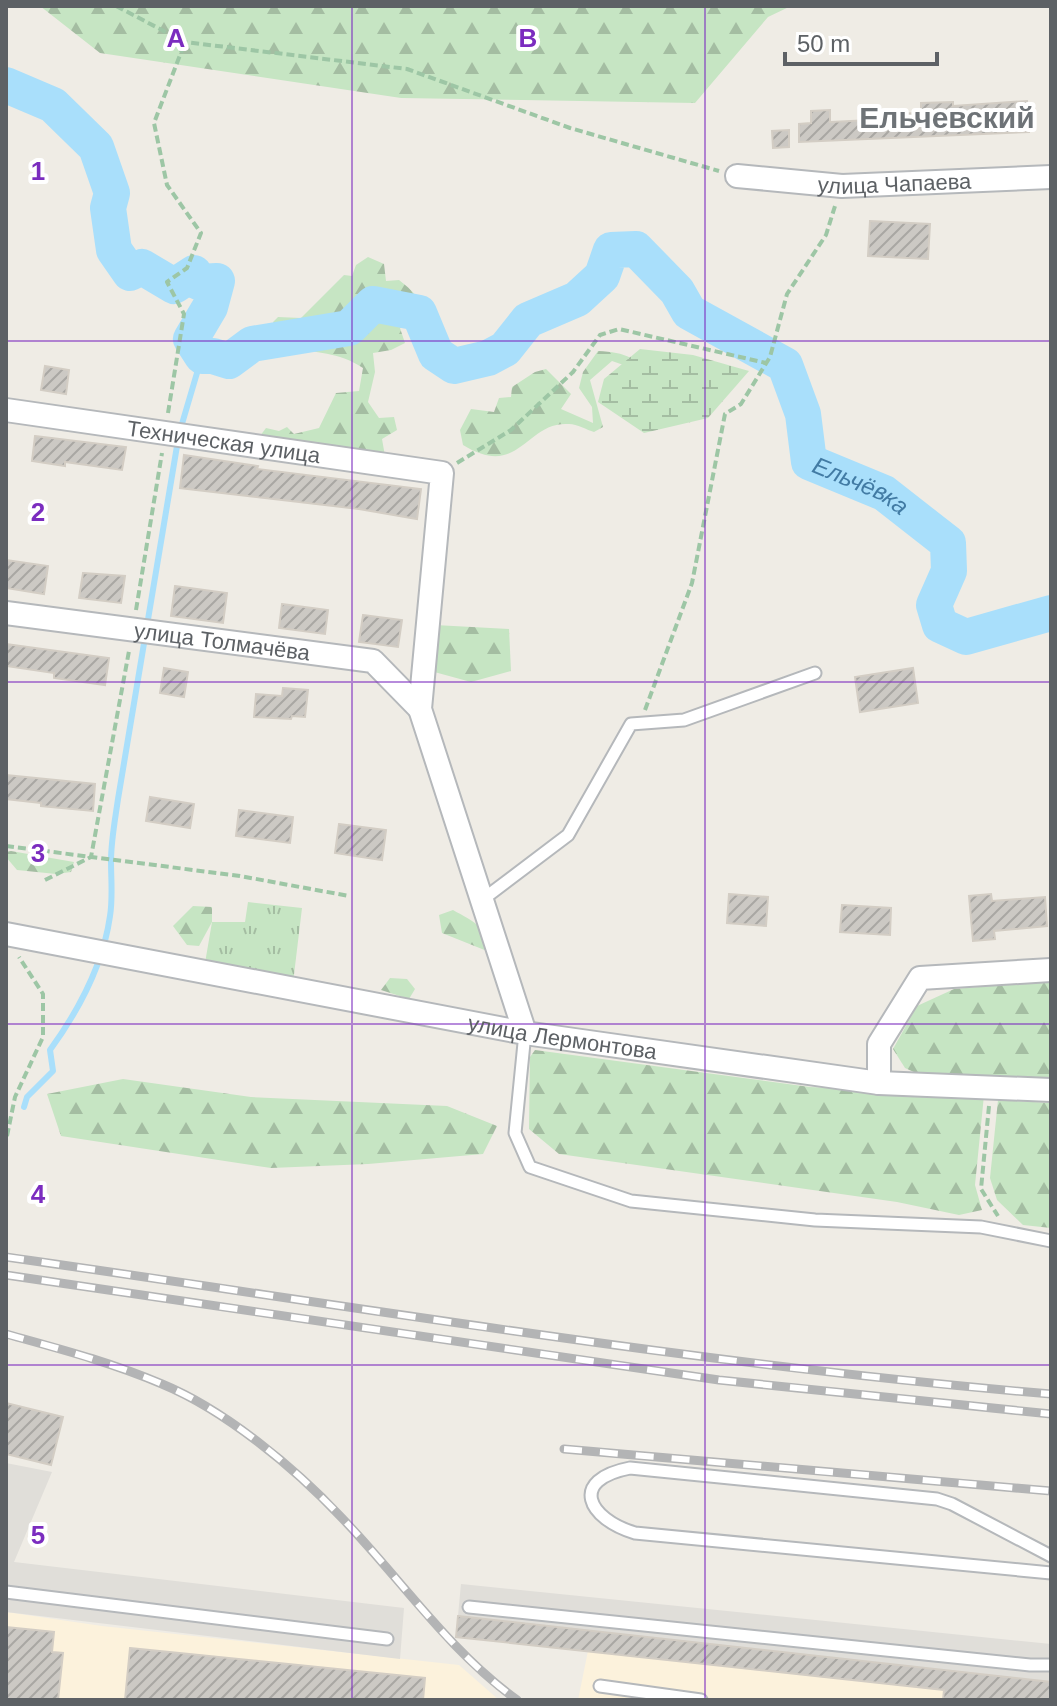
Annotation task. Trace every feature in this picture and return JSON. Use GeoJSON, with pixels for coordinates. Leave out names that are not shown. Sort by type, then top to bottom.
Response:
{"type":"FeatureCollection","features":[{"type":"Feature","properties":{"kind":"street","name":"улица Чапаева"},"geometry":{"type":"LineString","coordinates":[[737,176],[842,186],[1051,177]]}},
{"type":"Feature","properties":{"kind":"street","name":"Техническая улица"},"geometry":{"type":"LineString","coordinates":[[6,410],[442,473]]}},
{"type":"Feature","properties":{"kind":"street"},"geometry":{"type":"LineString","coordinates":[[442,473],[420,709],[525,1033]]}},
{"type":"Feature","properties":{"kind":"street","name":"улица Толмачёва"},"geometry":{"type":"LineString","coordinates":[[6,613],[373,661],[420,709]]}},
{"type":"Feature","properties":{"kind":"street","name":"улица Лермонтова"},"geometry":{"type":"LineString","coordinates":[[10,941],[525,1033],[879,1083],[1051,1090]]}},
{"type":"Feature","properties":{"kind":"street"},"geometry":{"type":"LineString","coordinates":[[879,1083],[879,1044],[920,978],[1051,970]]}},
{"type":"Feature","properties":{"kind":"lane"},"geometry":{"type":"LineString","coordinates":[[482,900],[568,835],[631,724],[684,720],[815,673]]}},
{"type":"Feature","properties":{"kind":"lane"},"geometry":{"type":"LineString","coordinates":[[525,1033],[515,1133],[530,1167],[631,1201],[815,1220],[981,1227],[1051,1241]]}},
{"type":"Feature","properties":{"kind":"lane"},"geometry":{"type":"LineString","coordinates":[[1051,1556],[937,1499],[630,1468],[603,1476],[596,1482],[591,1496],[593,1505],[606,1520],[635,1533],[1051,1573]]}},
{"type":"Feature","properties":{"kind":"lane"},"geometry":{"type":"LineString","coordinates":[[6,1592],[387,1639]]}},
{"type":"Feature","properties":{"kind":"lane"},"geometry":{"type":"LineString","coordinates":[[469,1607],[1051,1665]]}},
{"type":"Feature","properties":{"kind":"lane"},"geometry":{"type":"LineString","coordinates":[[600,1686],[701,1700]]}},
{"type":"Feature","properties":{"kind":"path"},"geometry":{"type":"LineString","coordinates":[[116,6],[185,42],[407,69],[570,128],[737,176]]}},
{"type":"Feature","properties":{"kind":"path"},"geometry":{"type":"LineString","coordinates":[[91,857],[133,629],[184,314],[167,282],[187,268],[201,233],[167,185],[154,123],[185,42]]}},
{"type":"Feature","properties":{"kind":"path"},"geometry":{"type":"LineString","coordinates":[[640,723],[692,583],[725,414],[741,404],[766,363],[787,294],[826,235],[842,186]]}},
{"type":"Feature","properties":{"kind":"path"},"geometry":{"type":"LineString","coordinates":[[442,473],[511,430],[573,372],[600,335],[619,329],[766,363]]}},
{"type":"Feature","properties":{"kind":"path"},"geometry":{"type":"LineString","coordinates":[[6,846],[240,876],[349,896]]}},
{"type":"Feature","properties":{"kind":"path"},"geometry":{"type":"LineString","coordinates":[[45,880],[91,857]]}},
{"type":"Feature","properties":{"kind":"path"},"geometry":{"type":"LineString","coordinates":[[7,1136],[15,1097],[43,1037],[43,994],[10,941]]}},
{"type":"Feature","properties":{"kind":"path"},"geometry":{"type":"LineString","coordinates":[[991,1087],[981,1189],[1009,1233]]}},
{"type":"Feature","properties":{"kind":"shaded area"},"geometry":{"type":"Polygon","coordinates":[[[6,1463],[52,1472],[14,1562],[404,1608],[400,1659],[6,1612],[6,1463]]]}},
{"type":"Feature","properties":{"kind":"shaded area"},"geometry":{"type":"Polygon","coordinates":[[[461,1584],[1051,1644],[1051,1700],[456,1637],[461,1584]]]}},
{"type":"Feature","properties":{"kind":"shaded area"},"geometry":{"type":"Polygon","coordinates":[[[6,1612],[102,1626],[459,1665],[499,1700],[6,1700],[6,1612]]]}},
{"type":"Feature","properties":{"kind":"shaded area"},"geometry":{"type":"Polygon","coordinates":[[[588,1651],[1020,1699],[578,1700],[588,1651]]]}},
{"type":"Feature","properties":{"kind":"green space"},"geometry":{"type":"Polygon","coordinates":[[[40,6],[791,6],[768,17],[695,103],[401,98],[100,53],[40,6]]]}},
{"type":"Feature","properties":{"kind":"green space"},"geometry":{"type":"Polygon","coordinates":[[[368,257],[384,264],[386,281],[399,280],[412,291],[426,313],[417,327],[400,328],[405,343],[391,350],[373,353],[375,372],[368,402],[379,418],[394,417],[397,430],[382,439],[385,456],[260,436],[266,428],[279,431],[287,427],[294,434],[319,428],[336,393],[359,391],[363,368],[336,356],[288,347],[284,334],[293,328],[284,326],[277,329],[273,322],[278,317],[301,318],[344,275],[352,276],[356,265],[368,257]]]}},
{"type":"Feature","properties":{"kind":"green space"},"geometry":{"type":"Polygon","coordinates":[[[640,349],[693,355],[749,371],[708,418],[644,433],[598,402],[604,379],[640,349]]]}},
{"type":"Feature","properties":{"kind":"green space"},"geometry":{"type":"Polygon","coordinates":[[[598,351],[631,358],[658,377],[612,361],[590,380],[603,427],[594,432],[572,424],[554,425],[510,453],[497,456],[482,454],[463,445],[460,430],[471,409],[494,412],[499,398],[511,397],[512,387],[535,372],[546,369],[571,394],[561,409],[593,423],[592,407],[579,388],[583,372],[598,351]]]}},
{"type":"Feature","properties":{"kind":"green space"},"geometry":{"type":"Polygon","coordinates":[[[435,625],[509,629],[511,671],[471,682],[427,670],[435,625]]]}},
{"type":"Feature","properties":{"kind":"green space"},"geometry":{"type":"Polygon","coordinates":[[[6,852],[74,862],[71,872],[56,874],[17,870],[6,857],[6,852]]]}},
{"type":"Feature","properties":{"kind":"green space"},"geometry":{"type":"Polygon","coordinates":[[[248,902],[302,908],[293,983],[205,963],[212,922],[245,922],[248,902]]]}},
{"type":"Feature","properties":{"kind":"green space"},"geometry":{"type":"Polygon","coordinates":[[[193,906],[212,907],[212,922],[199,946],[187,945],[173,926],[193,906]]]}},
{"type":"Feature","properties":{"kind":"green space"},"geometry":{"type":"Polygon","coordinates":[[[453,910],[481,929],[487,951],[442,933],[439,915],[453,910]]]}},
{"type":"Feature","properties":{"kind":"green space"},"geometry":{"type":"Polygon","coordinates":[[[390,978],[407,979],[415,989],[409,999],[381,990],[390,978]]]}},
{"type":"Feature","properties":{"kind":"green space"},"geometry":{"type":"Polygon","coordinates":[[[1051,981],[1051,1083],[927,1078],[905,1068],[893,1049],[917,1006],[954,989],[1051,981]]]}},
{"type":"Feature","properties":{"kind":"green space"},"geometry":{"type":"Polygon","coordinates":[[[535,1050],[810,1087],[984,1095],[975,1185],[982,1210],[959,1215],[897,1202],[559,1154],[529,1129],[530,1057],[535,1050]]]}},
{"type":"Feature","properties":{"kind":"green space"},"geometry":{"type":"Polygon","coordinates":[[[123,1079],[251,1097],[447,1106],[497,1126],[483,1154],[368,1164],[271,1168],[61,1136],[47,1094],[123,1079]]]}},
{"type":"Feature","properties":{"kind":"green space"},"geometry":{"type":"Polygon","coordinates":[[[998,1100],[1051,1103],[1051,1228],[1023,1225],[997,1200],[990,1178],[998,1100]]]}},
{"type":"Feature","properties":{"kind":"building"},"geometry":{"type":"Polygon","coordinates":[[[1027,101],[1029,132],[799,142],[799,124],[811,123],[811,111],[830,110],[830,122],[892,119],[892,114],[921,113],[921,103],[953,102],[953,106],[1027,101]]]}},
{"type":"Feature","properties":{"kind":"building"},"geometry":{"type":"Polygon","coordinates":[[[789,130],[789,147],[773,148],[772,131],[789,130]]]}},
{"type":"Feature","properties":{"kind":"building"},"geometry":{"type":"Polygon","coordinates":[[[870,221],[930,224],[928,259],[868,256],[870,221]]]}},
{"type":"Feature","properties":{"kind":"building"},"geometry":{"type":"Polygon","coordinates":[[[45,366],[69,370],[66,394],[41,390],[45,366]]]}},
{"type":"Feature","properties":{"kind":"building"},"geometry":{"type":"Polygon","coordinates":[[[35,436],[126,447],[122,470],[32,461],[35,436]]]}},
{"type":"Feature","properties":{"kind":"building"},"geometry":{"type":"Polygon","coordinates":[[[184,455],[258,466],[257,469],[421,489],[417,519],[180,488],[184,455]]]}},
{"type":"Feature","properties":{"kind":"building"},"geometry":{"type":"Polygon","coordinates":[[[6,560],[48,566],[44,594],[6,588],[6,560]]]}},
{"type":"Feature","properties":{"kind":"building"},"geometry":{"type":"Polygon","coordinates":[[[83,573],[125,576],[121,603],[79,598],[83,573]]]}},
{"type":"Feature","properties":{"kind":"building"},"geometry":{"type":"Polygon","coordinates":[[[175,586],[227,593],[223,623],[171,616],[175,586]]]}},
{"type":"Feature","properties":{"kind":"building"},"geometry":{"type":"Polygon","coordinates":[[[282,604],[328,610],[325,634],[279,628],[282,604]]]}},
{"type":"Feature","properties":{"kind":"building"},"geometry":{"type":"Polygon","coordinates":[[[363,615],[402,620],[398,647],[359,642],[363,615]]]}},
{"type":"Feature","properties":{"kind":"building"},"geometry":{"type":"Polygon","coordinates":[[[6,644],[109,658],[105,685],[54,678],[54,673],[6,666],[6,644]]]}},
{"type":"Feature","properties":{"kind":"building"},"geometry":{"type":"Polygon","coordinates":[[[164,668],[188,672],[184,697],[160,693],[164,668]]]}},
{"type":"Feature","properties":{"kind":"building"},"geometry":{"type":"Polygon","coordinates":[[[913,668],[918,703],[860,712],[855,677],[913,668]]]}},
{"type":"Feature","properties":{"kind":"building"},"geometry":{"type":"Polygon","coordinates":[[[283,688],[308,690],[305,717],[254,717],[256,694],[282,696],[283,688]]]}},
{"type":"Feature","properties":{"kind":"building"},"geometry":{"type":"Polygon","coordinates":[[[6,775],[95,784],[93,811],[6,799],[6,775]]]}},
{"type":"Feature","properties":{"kind":"building"},"geometry":{"type":"Polygon","coordinates":[[[150,797],[194,804],[190,828],[146,821],[150,797]]]}},
{"type":"Feature","properties":{"kind":"building"},"geometry":{"type":"Polygon","coordinates":[[[239,810],[293,817],[290,843],[236,836],[239,810]]]}},
{"type":"Feature","properties":{"kind":"building"},"geometry":{"type":"Polygon","coordinates":[[[339,824],[386,830],[382,860],[335,853],[339,824]]]}},
{"type":"Feature","properties":{"kind":"building"},"geometry":{"type":"Polygon","coordinates":[[[729,894],[768,897],[766,926],[727,923],[729,894]]]}},
{"type":"Feature","properties":{"kind":"building"},"geometry":{"type":"Polygon","coordinates":[[[991,894],[992,901],[1045,897],[1047,926],[994,931],[995,939],[973,941],[969,896],[991,894]]]}},
{"type":"Feature","properties":{"kind":"building"},"geometry":{"type":"Polygon","coordinates":[[[842,905],[891,908],[890,935],[840,932],[842,905]]]}},
{"type":"Feature","properties":{"kind":"building"},"geometry":{"type":"Polygon","coordinates":[[[6,1403],[63,1417],[51,1465],[6,1454],[6,1403]]]}},
{"type":"Feature","properties":{"kind":"building"},"geometry":{"type":"Polygon","coordinates":[[[458,1616],[1051,1682],[1051,1700],[943,1700],[944,1690],[456,1637],[458,1616]]]}},
{"type":"Feature","properties":{"kind":"building"},"geometry":{"type":"Polygon","coordinates":[[[6,1627],[54,1632],[52,1652],[63,1653],[58,1700],[6,1700],[6,1627]]]}},
{"type":"Feature","properties":{"kind":"building"},"geometry":{"type":"Polygon","coordinates":[[[130,1648],[425,1678],[423,1700],[125,1700],[130,1648]]]}},
{"type":"Feature","properties":{"kind":"waterway","name":"Ельчёвка"},"geometry":{"type":"LineString","coordinates":[[6,85],[53,105],[96,147],[112,193],[108,208],[114,250],[130,273],[142,267],[174,286],[194,273],[198,282],[217,281],[210,307],[191,339],[202,356],[229,361],[252,344],[349,328],[373,304],[419,313],[436,354],[454,366],[488,358],[505,349],[528,320],[577,299],[602,276],[611,250],[636,249],[677,291],[689,312],[785,365],[803,414],[809,462],[884,493],[948,543],[949,571],[934,605],[940,625],[966,637],[1051,613]]}},
{"type":"Feature","properties":{"kind":"waterway"},"geometry":{"type":"LineString","coordinates":[[24,1107],[27,1097],[53,1071],[50,1050],[88,987],[107,934],[118,799],[179,434],[202,356]]}},
{"type":"Feature","properties":{"kind":"railway"},"geometry":{"type":"LineString","coordinates":[[6,1257],[658,1351],[1051,1394]]}},
{"type":"Feature","properties":{"kind":"railway"},"geometry":{"type":"LineString","coordinates":[[6,1275],[719,1380],[1051,1414]]}},
{"type":"Feature","properties":{"kind":"railway"},"geometry":{"type":"LineString","coordinates":[[6,1334],[85,1356],[162,1384],[210,1409],[258,1442],[323,1498],[468,1659],[517,1700]]}},
{"type":"Feature","properties":{"kind":"railway"},"geometry":{"type":"LineString","coordinates":[[564,1449],[1051,1491]]}},
{"type":"Feature","properties":{"kind":"district","name":"Ельчевский"},"geometry":{"type":"Point","coordinates":[947,118]}}]}
